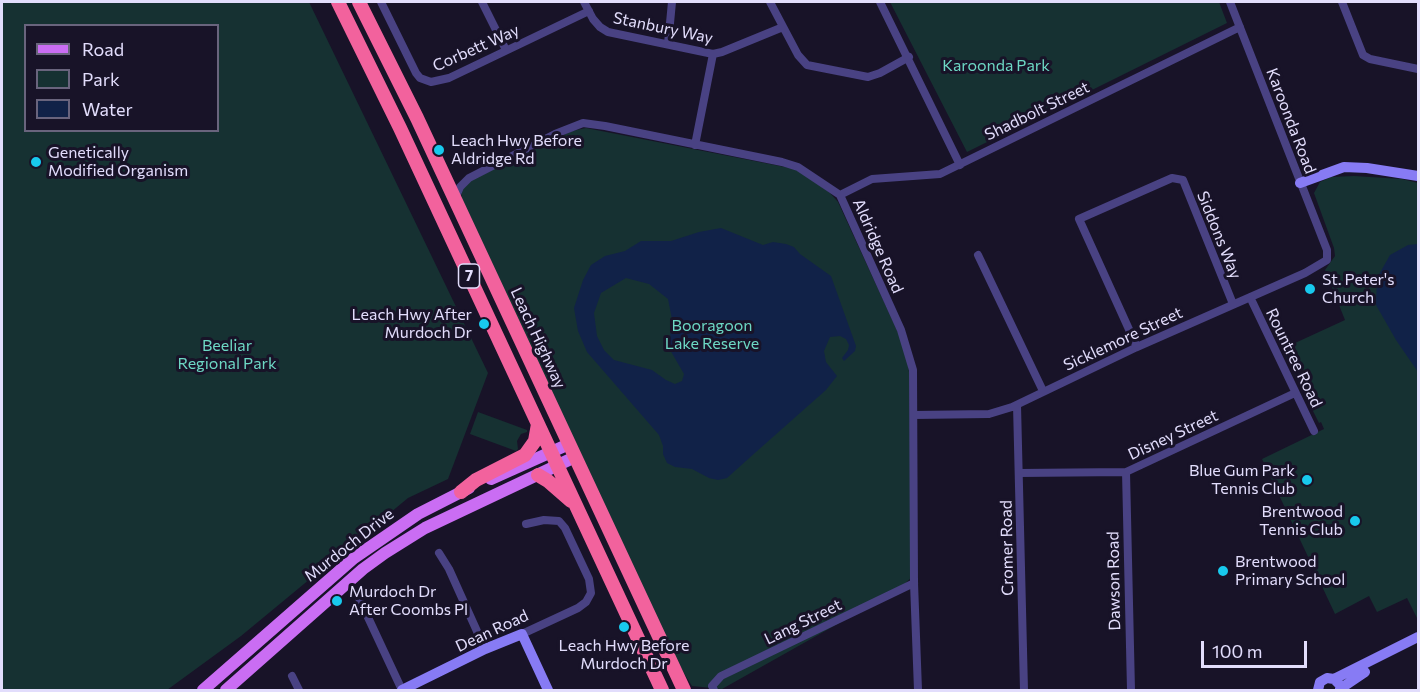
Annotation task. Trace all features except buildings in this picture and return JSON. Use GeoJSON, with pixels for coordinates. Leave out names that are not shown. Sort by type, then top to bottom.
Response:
{"type":"FeatureCollection","features":[{"type":"Feature","properties":{"kind":"highway","name":"7"},"geometry":{"type":"LineString","coordinates":[[338,2],[400,128],[662,690]]}},
{"type":"Feature","properties":{"kind":"highway","name":"Leach Highway"},"geometry":{"type":"LineString","coordinates":[[359,2],[455,199],[684,690]]}},
{"type":"Feature","properties":{"kind":"highway"},"geometry":{"type":"LineString","coordinates":[[460,492],[476,480],[525,455],[534,443],[538,424]]}},
{"type":"Feature","properties":{"kind":"highway"},"geometry":{"type":"LineString","coordinates":[[538,476],[575,504]]}},
{"type":"Feature","properties":{"kind":"highway"},"geometry":{"type":"LineString","coordinates":[[613,588],[631,579]]}},
{"type":"Feature","properties":{"kind":"main road","name":"Murdoch Drive"},"geometry":{"type":"LineString","coordinates":[[203,690],[354,558],[408,520],[460,492],[569,444]]}},
{"type":"Feature","properties":{"kind":"main road","name":"Murdoch Drive"},"geometry":{"type":"LineString","coordinates":[[226,690],[363,569],[385,553],[425,528],[575,457]]}},
{"type":"Feature","properties":{"kind":"street","name":"Corbett Way"},"geometry":{"type":"LineString","coordinates":[[381,2],[416,74],[425,81],[431,82],[442,81],[589,11]]}},
{"type":"Feature","properties":{"kind":"street"},"geometry":{"type":"LineString","coordinates":[[482,2],[506,50]]}},
{"type":"Feature","properties":{"kind":"street","name":"Stanbury Way"},"geometry":{"type":"LineString","coordinates":[[584,2],[600,27],[608,32],[713,54],[783,27]]}},
{"type":"Feature","properties":{"kind":"street"},"geometry":{"type":"LineString","coordinates":[[668,44],[672,2]]}},
{"type":"Feature","properties":{"kind":"street"},"geometry":{"type":"LineString","coordinates":[[770,2],[798,55],[807,65],[868,77],[909,57]]}},
{"type":"Feature","properties":{"kind":"street"},"geometry":{"type":"LineString","coordinates":[[880,2],[909,57],[960,165]]}},
{"type":"Feature","properties":{"kind":"street","name":"Karoonda Road"},"geometry":{"type":"LineString","coordinates":[[1230,2],[1327,250]]}},
{"type":"Feature","properties":{"kind":"street"},"geometry":{"type":"LineString","coordinates":[[1342,2],[1363,55],[1370,59],[1419,69]]}},
{"type":"Feature","properties":{"kind":"street","name":"Shadbolt Street"},"geometry":{"type":"LineString","coordinates":[[840,195],[872,179],[940,174],[1240,27]]}},
{"type":"Feature","properties":{"kind":"street"},"geometry":{"type":"LineString","coordinates":[[695,145],[713,54]]}},
{"type":"Feature","properties":{"kind":"street","name":"Aldridge Road"},"geometry":{"type":"LineString","coordinates":[[455,199],[460,187],[469,178],[555,134],[582,123],[606,126],[798,167],[840,195],[905,341],[913,370],[914,584],[918,690]]}},
{"type":"Feature","properties":{"kind":"street"},"geometry":{"type":"LineString","coordinates":[[1300,183],[1335,169],[1352,167],[1419,176]]}},
{"type":"Feature","properties":{"kind":"street","name":"Siddons Way"},"geometry":{"type":"LineString","coordinates":[[1137,347],[1076,219],[1172,177],[1183,180],[1233,304]]}},
{"type":"Feature","properties":{"kind":"street","name":"Sicklemore Street"},"geometry":{"type":"LineString","coordinates":[[914,415],[989,414],[1017,405],[1137,347],[1321,265],[1327,260],[1327,250]]}},
{"type":"Feature","properties":{"kind":"street"},"geometry":{"type":"LineString","coordinates":[[978,255],[1043,391]]}},
{"type":"Feature","properties":{"kind":"street","name":"Rountree Road"},"geometry":{"type":"LineString","coordinates":[[1250,297],[1314,431]]}},
{"type":"Feature","properties":{"kind":"street","name":"Disney Street"},"geometry":{"type":"LineString","coordinates":[[1019,473],[1126,472],[1295,393]]}},
{"type":"Feature","properties":{"kind":"street","name":"Cromer Road"},"geometry":{"type":"LineString","coordinates":[[1017,405],[1024,690]]}},
{"type":"Feature","properties":{"kind":"street","name":"Dawson Road"},"geometry":{"type":"LineString","coordinates":[[1126,472],[1131,690]]}},
{"type":"Feature","properties":{"kind":"street","name":"Dean Road"},"geometry":{"type":"LineString","coordinates":[[402,690],[485,649],[578,608],[586,602],[591,593],[589,579],[565,528],[559,521],[544,520],[526,524]]}},
{"type":"Feature","properties":{"kind":"street"},"geometry":{"type":"LineString","coordinates":[[439,553],[449,569],[485,649]]}},
{"type":"Feature","properties":{"kind":"street","name":"Lang Street"},"geometry":{"type":"LineString","coordinates":[[713,688],[721,676],[914,584]]}},
{"type":"Feature","properties":{"kind":"street"},"geometry":{"type":"LineString","coordinates":[[358,596],[402,690]]}},
{"type":"Feature","properties":{"kind":"street"},"geometry":{"type":"LineString","coordinates":[[522,634],[548,690]]}},
{"type":"Feature","properties":{"kind":"street"},"geometry":{"type":"LineString","coordinates":[[1338,686],[1419,637]]}},
{"type":"Feature","properties":{"kind":"street"},"geometry":{"type":"LineString","coordinates":[[1338,686],[1419,644]]}},
{"type":"Feature","properties":{"kind":"street"},"geometry":{"type":"LineString","coordinates":[[292,676],[299,690]]}},
{"type":"Feature","properties":{"kind":"street"},"geometry":{"type":"LineString","coordinates":[[1317,690],[1323,680],[1338,686]]}},
{"type":"Feature","properties":{"kind":"green space","name":"Beeliar Regional Park"},"geometry":{"type":"Polygon","coordinates":[[[2,2],[309,2],[488,373],[448,479],[408,498],[241,636],[167,690],[2,690],[2,2]]]}},
{"type":"Feature","properties":{"kind":"green space","name":"Karoonda Park"},"geometry":{"type":"Polygon","coordinates":[[[890,2],[1219,2],[1227,23],[967,152],[890,2]]]}},
{"type":"Feature","properties":{"kind":"green space","name":"Booragoon Lake Reserve"},"geometry":{"type":"Polygon","coordinates":[[[586,128],[795,169],[813,180],[838,202],[902,341],[907,357],[912,577],[898,590],[722,689],[692,686],[675,659],[462,201],[461,189],[470,181],[572,131],[586,128]]]}},
{"type":"Feature","properties":{"kind":"green space"},"geometry":{"type":"Polygon","coordinates":[[[1331,177],[1402,179],[1418,183],[1418,620],[1407,598],[1377,612],[1369,596],[1335,614],[1262,459],[1324,429],[1282,349],[1345,320],[1325,270],[1335,256],[1334,248],[1314,193],[1320,182],[1331,177]]]}},
{"type":"Feature","properties":{"kind":"green space"},"geometry":{"type":"Polygon","coordinates":[[[478,412],[527,430],[517,441],[518,449],[516,451],[470,434],[478,412]]]}},
{"type":"Feature","properties":{"kind":"water"},"geometry":{"type":"Polygon","coordinates":[[[721,228],[763,245],[773,242],[794,247],[800,254],[831,276],[856,346],[855,351],[844,361],[842,358],[849,345],[846,339],[840,336],[830,337],[824,351],[826,362],[837,376],[826,390],[727,478],[718,480],[692,469],[675,467],[667,463],[659,435],[587,352],[578,331],[574,308],[583,280],[591,265],[605,256],[625,251],[641,241],[671,241],[721,228]],[[626,278],[601,293],[594,313],[597,336],[604,350],[614,360],[652,370],[675,384],[682,381],[684,374],[669,348],[672,319],[668,299],[649,284],[626,278]]]}},
{"type":"Feature","properties":{"kind":"water"},"geometry":{"type":"Polygon","coordinates":[[[1418,244],[1418,372],[1376,305],[1377,278],[1390,255],[1408,245],[1418,244]]]}},
{"type":"Feature","properties":{"kind":"place","name":"Leach Hwy Before Aldridge Rd"},"geometry":{"type":"Point","coordinates":[439,150]}},
{"type":"Feature","properties":{"kind":"place","name":"Genetically Modified Organism"},"geometry":{"type":"Point","coordinates":[36,162]}},
{"type":"Feature","properties":{"kind":"place","name":"St. Peter's Church"},"geometry":{"type":"Point","coordinates":[1310,289]}},
{"type":"Feature","properties":{"kind":"place","name":"Leach Hwy After Murdoch Dr"},"geometry":{"type":"Point","coordinates":[484,324]}},
{"type":"Feature","properties":{"kind":"place","name":"Blue Gum Park Tennis Club"},"geometry":{"type":"Point","coordinates":[1307,480]}},
{"type":"Feature","properties":{"kind":"place","name":"Brentwood Tennis Club"},"geometry":{"type":"Point","coordinates":[1355,521]}},
{"type":"Feature","properties":{"kind":"place","name":"Brentwood Primary School"},"geometry":{"type":"Point","coordinates":[1223,571]}},
{"type":"Feature","properties":{"kind":"place","name":"Murdoch Dr After Coombs Pl"},"geometry":{"type":"Point","coordinates":[337,601]}},
{"type":"Feature","properties":{"kind":"place","name":"Leach Hwy Before Murdoch Dr"},"geometry":{"type":"Point","coordinates":[624,627]}}]}
